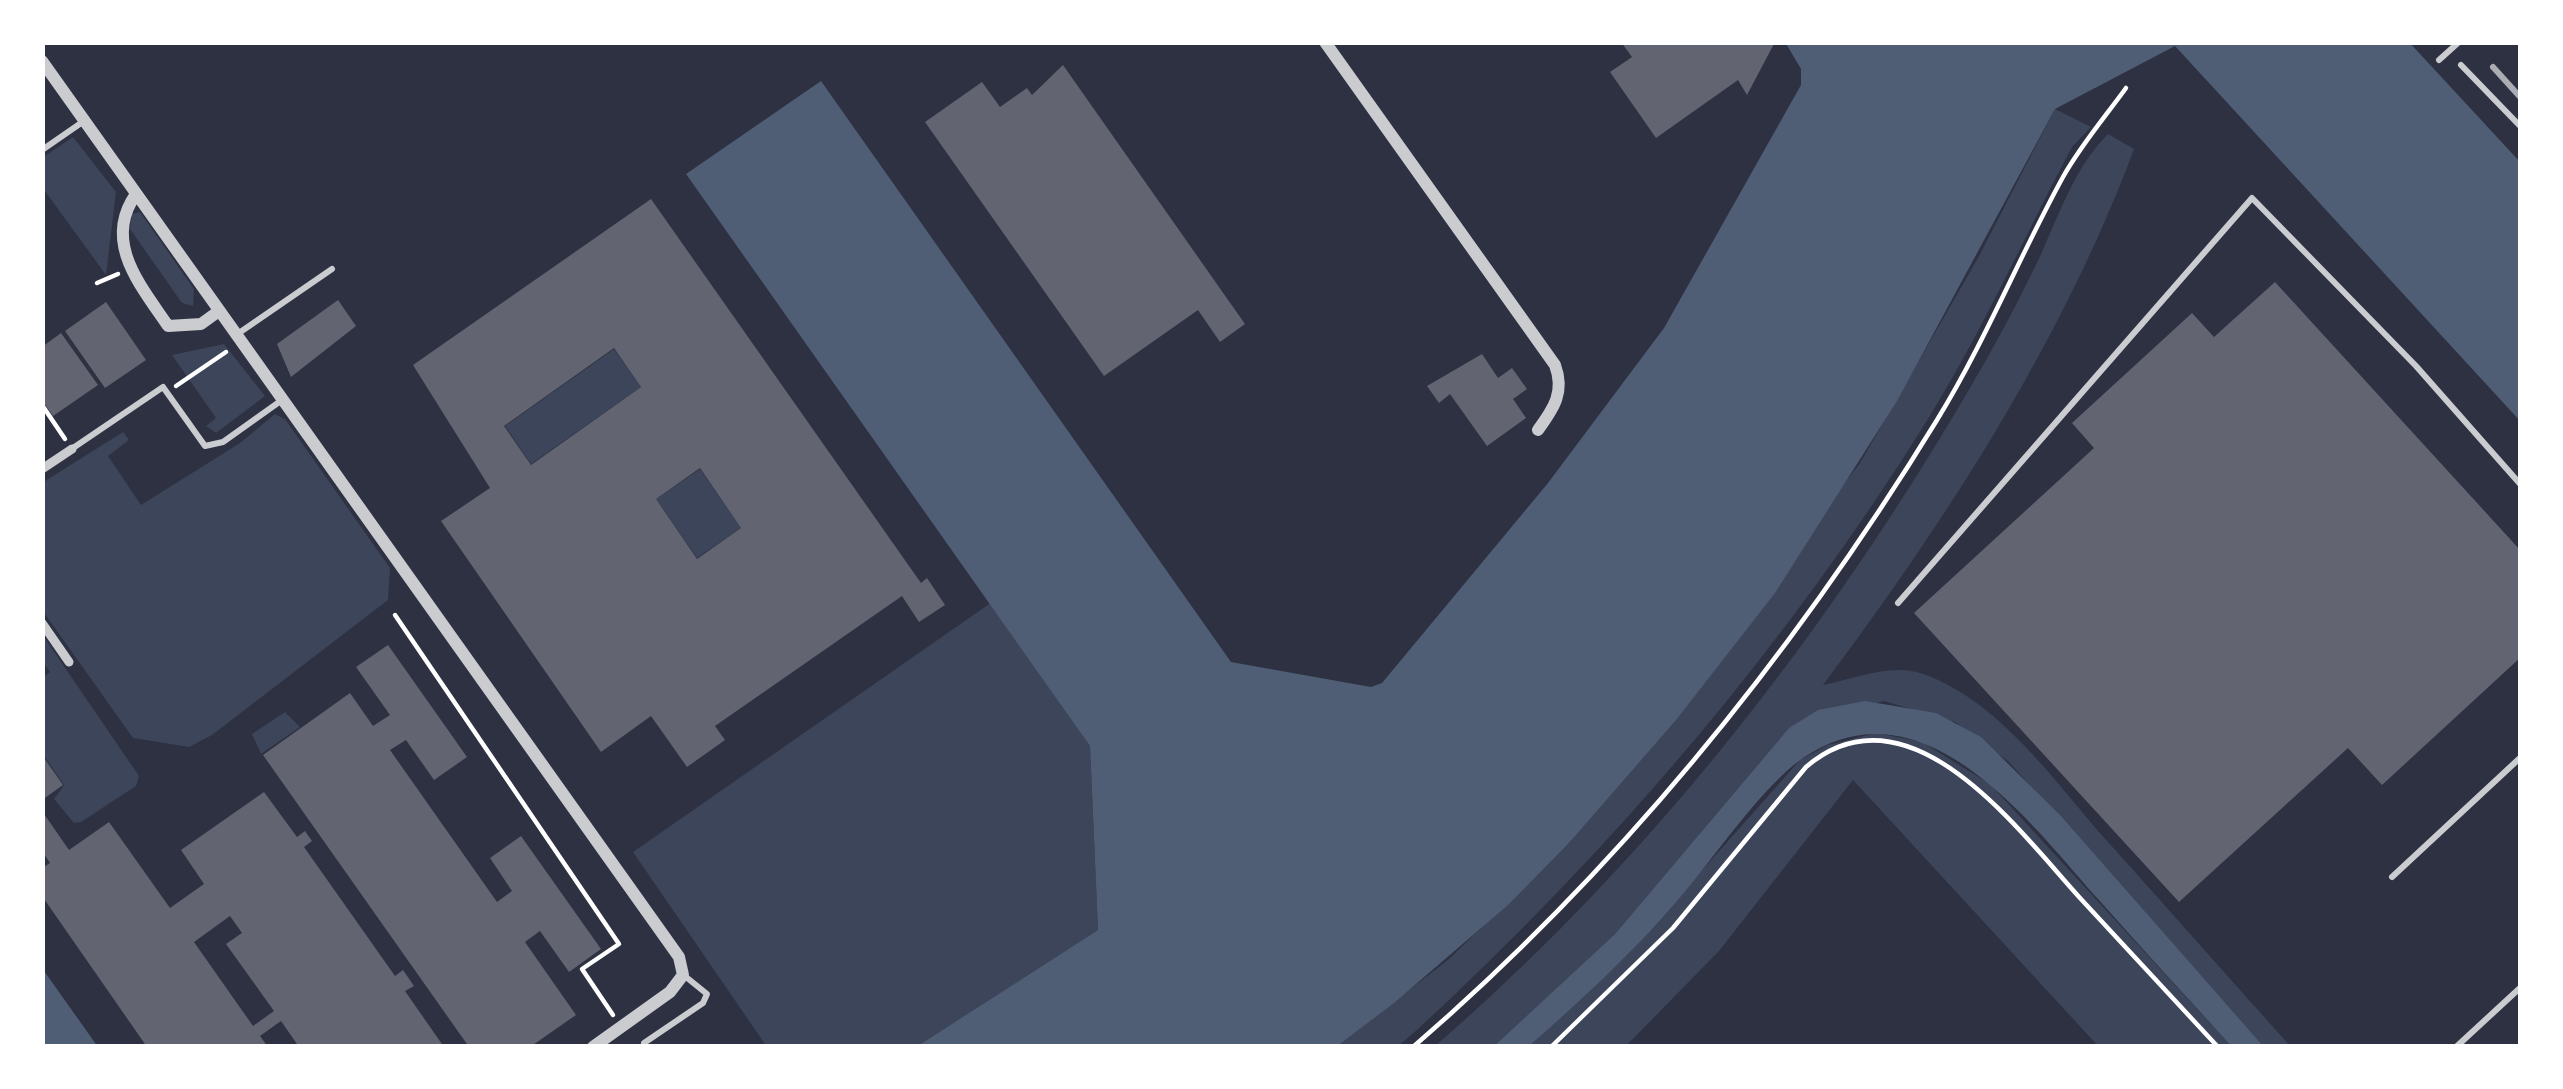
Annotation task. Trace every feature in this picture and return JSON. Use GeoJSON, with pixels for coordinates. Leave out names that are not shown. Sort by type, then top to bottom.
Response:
{"type":"FeatureCollection","features":[{"type":"Feature","properties":{"kind":"street"},"geometry":{"type":"LineString","coordinates":[[1325,42],[1555,365],[1561,383],[1555,407],[1538,430]]}},
{"type":"Feature","properties":{"kind":"street"},"geometry":{"type":"LineString","coordinates":[[42,61],[679,957],[682,975],[670,992],[593,1047]]}},
{"type":"Feature","properties":{"kind":"street"},"geometry":{"type":"LineString","coordinates":[[136,194],[123,212],[128,267],[168,326],[201,324],[219,311]]}},
{"type":"Feature","properties":{"kind":"street"},"geometry":{"type":"LineString","coordinates":[[42,469],[72,449]]}},
{"type":"Feature","properties":{"kind":"street"},"geometry":{"type":"LineString","coordinates":[[42,622],[69,662]]}},
{"type":"Feature","properties":{"kind":"lane"},"geometry":{"type":"LineString","coordinates":[[2439,60],[2458,42]]}},
{"type":"Feature","properties":{"kind":"lane"},"geometry":{"type":"LineString","coordinates":[[2462,64],[2521,127]]}},
{"type":"Feature","properties":{"kind":"lane"},"geometry":{"type":"LineString","coordinates":[[42,150],[84,121]]}},
{"type":"Feature","properties":{"kind":"lane"},"geometry":{"type":"LineString","coordinates":[[1898,603],[2252,198],[2416,366],[2521,485]]}},
{"type":"Feature","properties":{"kind":"lane"},"geometry":{"type":"LineString","coordinates":[[238,339],[332,269]]}},
{"type":"Feature","properties":{"kind":"lane"},"geometry":{"type":"LineString","coordinates":[[72,449],[163,387],[205,446],[223,442],[282,400]]}},
{"type":"Feature","properties":{"kind":"lane"},"geometry":{"type":"LineString","coordinates":[[2392,877],[2521,757]]}},
{"type":"Feature","properties":{"kind":"lane"},"geometry":{"type":"LineString","coordinates":[[644,1043],[703,1004],[706,994],[699,983],[682,975]]}},
{"type":"Feature","properties":{"kind":"lane"},"geometry":{"type":"LineString","coordinates":[[2456,1047],[2521,987]]}},
{"type":"Feature","properties":{"kind":"path"},"geometry":{"type":"LineString","coordinates":[[1413,1047],[1571,898],[1706,748],[1773,662],[1937,421],[2064,175],[2126,88]]}},
{"type":"Feature","properties":{"kind":"path"},"geometry":{"type":"LineString","coordinates":[[97,283],[128,267]]}},
{"type":"Feature","properties":{"kind":"path"},"geometry":{"type":"LineString","coordinates":[[166,392],[238,339]]}},
{"type":"Feature","properties":{"kind":"path"},"geometry":{"type":"LineString","coordinates":[[42,405],[72,449]]}},
{"type":"Feature","properties":{"kind":"path"},"geometry":{"type":"LineString","coordinates":[[394,615],[619,944],[583,969],[621,1027]]}},
{"type":"Feature","properties":{"kind":"path"},"geometry":{"type":"LineString","coordinates":[[1551,1047],[1673,928],[1806,767],[1826,750],[1852,742],[1914,750],[1980,786],[2218,1047]]}},
{"type":"Feature","properties":{"kind":"shaded area"},"geometry":{"type":"Polygon","coordinates":[[[1785,42],[2409,42],[2521,163],[2521,422],[2175,46],[2055,109],[1897,401],[1775,593],[1676,720],[1568,844],[1508,905],[1394,1003],[1336,1047],[916,1047],[1098,930],[1090,746],[686,174],[821,81],[1231,662],[1371,687],[1382,683],[1548,483],[1664,328],[1801,85],[1801,69],[1785,42]]]}},
{"type":"Feature","properties":{"kind":"shaded area"},"geometry":{"type":"Polygon","coordinates":[[[2055,109],[2091,127],[2072,147],[1928,419],[1756,665],[1628,817],[1417,1030],[1397,1047],[1336,1047],[1449,959],[1568,844],[1860,463],[1978,258],[2055,109]]]}},
{"type":"Feature","properties":{"kind":"shaded area"},"geometry":{"type":"Polygon","coordinates":[[[2108,134],[2134,149],[2073,291],[1956,495],[1823,685],[1902,670],[1929,676],[1981,707],[2028,749],[2291,1047],[2264,1047],[2009,762],[1955,722],[1884,701],[1789,728],[1615,934],[1493,1047],[1434,1047],[1578,911],[1645,839],[1770,687],[1937,443],[2008,319],[2073,183],[2108,134]]]}},
{"type":"Feature","properties":{"kind":"shaded area"},"geometry":{"type":"Polygon","coordinates":[[[73,137],[116,192],[106,275],[42,187],[42,158],[73,137]]]}},
{"type":"Feature","properties":{"kind":"shaded area"},"geometry":{"type":"Polygon","coordinates":[[[140,212],[194,289],[193,306],[182,303],[130,229],[132,214],[140,212]]]}},
{"type":"Feature","properties":{"kind":"shaded area"},"geometry":{"type":"Polygon","coordinates":[[[224,344],[265,396],[216,433],[206,426],[216,418],[172,355],[224,344]]]}},
{"type":"Feature","properties":{"kind":"shaded area"},"geometry":{"type":"Polygon","coordinates":[[[614,349],[641,387],[531,464],[505,426],[614,349]]]}},
{"type":"Feature","properties":{"kind":"shaded area"},"geometry":{"type":"Polygon","coordinates":[[[275,414],[285,419],[390,568],[388,600],[212,735],[189,747],[133,738],[42,610],[42,483],[123,432],[129,440],[108,456],[141,505],[240,443],[275,414]]]}},
{"type":"Feature","properties":{"kind":"shaded area"},"geometry":{"type":"Polygon","coordinates":[[[700,469],[741,528],[697,558],[656,499],[700,469]]]}},
{"type":"Feature","properties":{"kind":"shaded area"},"geometry":{"type":"Polygon","coordinates":[[[992,602],[1090,746],[1098,930],[916,1047],[767,1047],[633,852],[992,602]]]}},
{"type":"Feature","properties":{"kind":"shaded area"},"geometry":{"type":"Polygon","coordinates":[[[42,634],[139,776],[136,786],[81,822],[74,823],[54,799],[64,785],[42,753],[42,678],[50,672],[42,661],[42,634]]]}},
{"type":"Feature","properties":{"kind":"shaded area"},"geometry":{"type":"Polygon","coordinates":[[[1865,701],[1936,713],[1981,737],[2060,815],[2264,1047],[2232,1047],[2039,832],[1969,768],[1930,746],[1889,735],[1847,738],[1787,770],[1660,921],[1586,995],[1528,1047],[1493,1047],[1615,934],[1789,728],[1818,710],[1865,701]]]}},
{"type":"Feature","properties":{"kind":"shaded area"},"geometry":{"type":"Polygon","coordinates":[[[285,712],[300,727],[261,754],[252,734],[285,712]]]}},
{"type":"Feature","properties":{"kind":"shaded area"},"geometry":{"type":"Polygon","coordinates":[[[1876,733],[1922,742],[1990,784],[2232,1047],[2099,1047],[1853,780],[1719,951],[1625,1047],[1528,1047],[1625,957],[1800,760],[1828,745],[1876,733]]]}},
{"type":"Feature","properties":{"kind":"shaded area"},"geometry":{"type":"Polygon","coordinates":[[[42,968],[98,1047],[42,1047],[42,968]]]}},
{"type":"Feature","properties":{"kind":"building"},"geometry":{"type":"Polygon","coordinates":[[[1621,42],[1775,42],[1747,95],[1738,80],[1656,138],[1610,72],[1632,57],[1621,42]]]}},
{"type":"Feature","properties":{"kind":"building"},"geometry":{"type":"Polygon","coordinates":[[[1063,65],[1245,324],[1220,342],[1198,310],[1104,376],[925,122],[982,82],[1000,107],[1027,88],[1032,95],[1063,65]]]}},
{"type":"Feature","properties":{"kind":"building"},"geometry":{"type":"Polygon","coordinates":[[[651,199],[921,583],[927,578],[945,605],[919,622],[902,596],[715,726],[725,740],[687,767],[651,716],[601,752],[441,521],[490,488],[413,365],[651,199]],[[614,348],[504,426],[531,465],[641,387],[614,348]],[[700,468],[656,499],[697,559],[741,528],[700,468]]]}},
{"type":"Feature","properties":{"kind":"building"},"geometry":{"type":"Polygon","coordinates":[[[2275,282],[2521,551],[2521,657],[2382,785],[2348,748],[2179,902],[1914,613],[2094,448],[2072,423],[2192,313],[2214,337],[2275,282]]]}},
{"type":"Feature","properties":{"kind":"building"},"geometry":{"type":"Polygon","coordinates":[[[338,300],[356,326],[291,377],[277,344],[338,300]]]}},
{"type":"Feature","properties":{"kind":"building"},"geometry":{"type":"Polygon","coordinates":[[[106,302],[146,360],[105,388],[65,331],[106,302]]]}},
{"type":"Feature","properties":{"kind":"building"},"geometry":{"type":"Polygon","coordinates":[[[61,333],[98,385],[53,416],[42,400],[42,347],[61,333]]]}},
{"type":"Feature","properties":{"kind":"building"},"geometry":{"type":"Polygon","coordinates":[[[1482,354],[1498,378],[1512,368],[1527,389],[1513,399],[1526,418],[1487,446],[1450,394],[1439,403],[1427,386],[1482,354]]]}},
{"type":"Feature","properties":{"kind":"building"},"geometry":{"type":"Polygon","coordinates":[[[388,645],[467,757],[434,780],[406,740],[390,750],[497,902],[512,891],[490,858],[521,836],[601,949],[569,972],[540,931],[525,942],[576,1015],[530,1047],[469,1047],[263,755],[350,693],[373,726],[390,715],[356,667],[388,645]]]}},
{"type":"Feature","properties":{"kind":"building"},"geometry":{"type":"Polygon","coordinates":[[[42,755],[63,785],[42,800],[42,755]]]}},
{"type":"Feature","properties":{"kind":"building"},"geometry":{"type":"Polygon","coordinates":[[[264,792],[297,837],[305,831],[312,841],[304,847],[395,976],[403,970],[414,986],[405,991],[444,1047],[299,1047],[281,1021],[260,1036],[268,1047],[147,1047],[42,896],[42,868],[50,863],[42,851],[42,811],[69,850],[109,822],[170,908],[204,884],[181,850],[264,792]],[[230,916],[194,942],[253,1026],[274,1011],[226,944],[242,933],[230,916]]]}},
{"type":"Feature","properties":{"kind":"railway"},"geometry":{"type":"LineString","coordinates":[[2493,67],[2521,98]]}}]}
